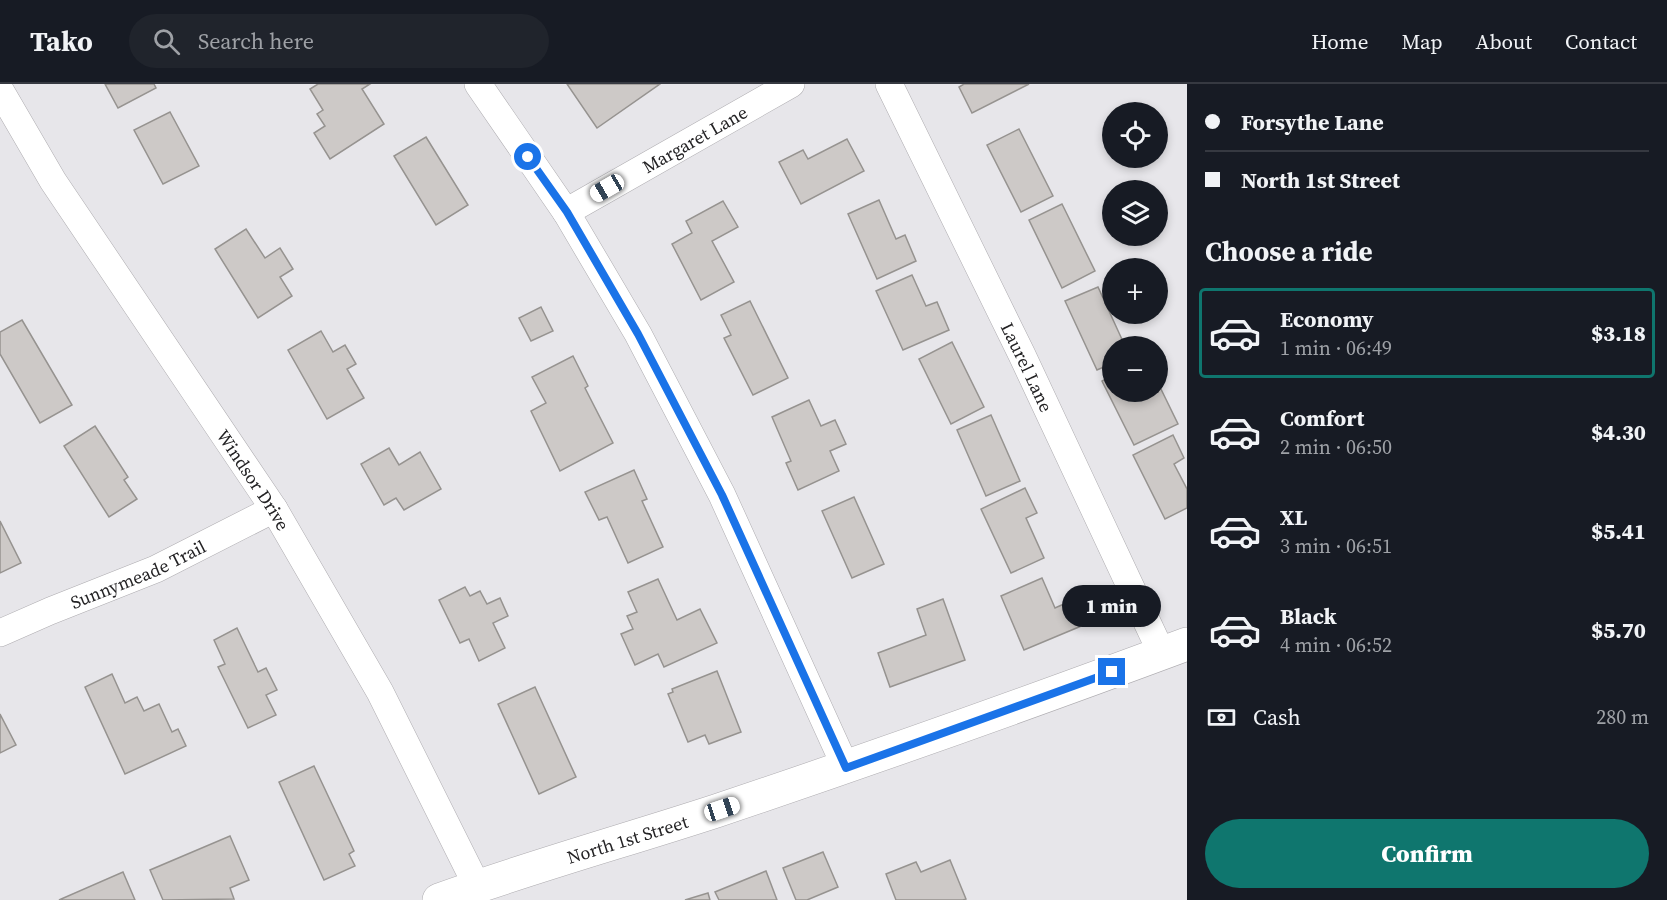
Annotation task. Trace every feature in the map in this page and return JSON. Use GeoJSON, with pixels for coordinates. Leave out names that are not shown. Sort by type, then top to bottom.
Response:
{"type":"FeatureCollection","features":[{"type":"Feature","properties":{"kind":"street"},"geometry":{"type":"LineString","coordinates":[[478,84],[567,212],[638,334],[722,495],[846,768]]}},
{"type":"Feature","properties":{"kind":"street","name":"Margaret Lane"},"geometry":{"type":"LineString","coordinates":[[567,212],[791,84]]}},
{"type":"Feature","properties":{"kind":"street","name":"Laurel Lane"},"geometry":{"type":"LineString","coordinates":[[889,84],[1022,355],[1174,649]]}},
{"type":"Feature","properties":{"kind":"street","name":"Windsor Drive"},"geometry":{"type":"LineString","coordinates":[[0,90],[53,181],[274,509],[380,692],[477,886]]}},
{"type":"Feature","properties":{"kind":"street","name":"Sunnymeade Trail"},"geometry":{"type":"LineString","coordinates":[[0,633],[156,569],[274,509]]}},
{"type":"Feature","properties":{"kind":"street","name":"North 1st Street"},"geometry":{"type":"LineString","coordinates":[[439,900],[846,768],[1174,649]]}},
{"type":"Feature","properties":{"kind":"building"},"geometry":{"type":"Polygon","coordinates":[[[105,84],[154,84],[156,88],[118,108],[105,84]]]}},
{"type":"Feature","properties":{"kind":"building"},"geometry":{"type":"Polygon","coordinates":[[[318,84],[370,84],[362,89],[384,124],[330,159],[314,133],[325,126],[317,114],[323,110],[310,89],[318,84]]]}},
{"type":"Feature","properties":{"kind":"building"},"geometry":{"type":"Polygon","coordinates":[[[567,84],[660,84],[597,128],[567,84]]]}},
{"type":"Feature","properties":{"kind":"building"},"geometry":{"type":"Polygon","coordinates":[[[964,84],[1029,84],[972,113],[959,87],[964,84]]]}},
{"type":"Feature","properties":{"kind":"building"},"geometry":{"type":"Polygon","coordinates":[[[170,112],[199,166],[163,184],[134,130],[170,112]]]}},
{"type":"Feature","properties":{"kind":"building"},"geometry":{"type":"Polygon","coordinates":[[[1019,129],[1053,196],[1021,212],[987,145],[1019,129]]]}},
{"type":"Feature","properties":{"kind":"building"},"geometry":{"type":"Polygon","coordinates":[[[426,137],[468,205],[436,225],[394,156],[426,137]]]}},
{"type":"Feature","properties":{"kind":"building"},"geometry":{"type":"Polygon","coordinates":[[[847,139],[864,171],[801,204],[779,162],[803,150],[808,159],[847,139]]]}},
{"type":"Feature","properties":{"kind":"building"},"geometry":{"type":"Polygon","coordinates":[[[879,200],[896,239],[905,235],[916,261],[877,279],[848,214],[879,200]]]}},
{"type":"Feature","properties":{"kind":"building"},"geometry":{"type":"Polygon","coordinates":[[[723,201],[738,227],[712,241],[734,282],[701,300],[672,244],[692,233],[686,221],[723,201]]]}},
{"type":"Feature","properties":{"kind":"building"},"geometry":{"type":"Polygon","coordinates":[[[1062,204],[1095,271],[1062,288],[1029,220],[1062,204]]]}},
{"type":"Feature","properties":{"kind":"building"},"geometry":{"type":"Polygon","coordinates":[[[246,229],[265,258],[280,248],[293,269],[280,277],[292,296],[258,318],[215,249],[246,229]]]}},
{"type":"Feature","properties":{"kind":"building"},"geometry":{"type":"Polygon","coordinates":[[[912,275],[926,306],[937,302],[949,330],[903,350],[876,291],[912,275]]]}},
{"type":"Feature","properties":{"kind":"building"},"geometry":{"type":"Polygon","coordinates":[[[1098,287],[1102,296],[1102,324],[1115,324],[1120,336],[1102,336],[1102,368],[1097,370],[1065,301],[1098,287]]]}},
{"type":"Feature","properties":{"kind":"building"},"geometry":{"type":"Polygon","coordinates":[[[750,301],[788,378],[753,395],[724,338],[731,335],[721,315],[750,301]]]}},
{"type":"Feature","properties":{"kind":"building"},"geometry":{"type":"Polygon","coordinates":[[[541,307],[553,331],[531,341],[519,318],[541,307]]]}},
{"type":"Feature","properties":{"kind":"building"},"geometry":{"type":"Polygon","coordinates":[[[22,320],[72,405],[40,423],[0,354],[0,332],[22,320]]]}},
{"type":"Feature","properties":{"kind":"building"},"geometry":{"type":"Polygon","coordinates":[[[321,331],[333,352],[345,345],[356,364],[347,369],[364,398],[327,419],[288,350],[321,331]]]}},
{"type":"Feature","properties":{"kind":"building"},"geometry":{"type":"Polygon","coordinates":[[[952,342],[984,407],[951,424],[919,359],[952,342]]]}},
{"type":"Feature","properties":{"kind":"building"},"geometry":{"type":"Polygon","coordinates":[[[573,356],[588,386],[585,388],[613,443],[560,471],[531,411],[546,403],[532,377],[573,356]]]}},
{"type":"Feature","properties":{"kind":"building"},"geometry":{"type":"Polygon","coordinates":[[[809,400],[821,426],[835,420],[846,444],[830,451],[839,471],[798,490],[786,463],[791,461],[772,417],[809,400]]]}},
{"type":"Feature","properties":{"kind":"building"},"geometry":{"type":"Polygon","coordinates":[[[1112,402],[1167,402],[1178,424],[1134,445],[1112,402]]]}},
{"type":"Feature","properties":{"kind":"building"},"geometry":{"type":"Polygon","coordinates":[[[991,415],[1020,481],[986,496],[957,430],[991,415]]]}},
{"type":"Feature","properties":{"kind":"building"},"geometry":{"type":"Polygon","coordinates":[[[95,426],[128,477],[124,480],[137,499],[109,517],[64,446],[95,426]]]}},
{"type":"Feature","properties":{"kind":"building"},"geometry":{"type":"Polygon","coordinates":[[[1173,435],[1184,458],[1174,464],[1187,489],[1187,508],[1165,519],[1133,455],[1173,435]]]}},
{"type":"Feature","properties":{"kind":"building"},"geometry":{"type":"Polygon","coordinates":[[[389,448],[399,465],[420,452],[441,489],[404,510],[396,498],[384,505],[361,464],[389,448]]]}},
{"type":"Feature","properties":{"kind":"building"},"geometry":{"type":"Polygon","coordinates":[[[634,470],[647,499],[642,501],[663,547],[628,563],[607,517],[599,520],[585,492],[634,470]]]}},
{"type":"Feature","properties":{"kind":"building"},"geometry":{"type":"Polygon","coordinates":[[[1025,488],[1037,513],[1026,518],[1044,558],[1011,573],[981,509],[1025,488]]]}},
{"type":"Feature","properties":{"kind":"building"},"geometry":{"type":"Polygon","coordinates":[[[854,497],[884,564],[852,578],[822,511],[854,497]]]}},
{"type":"Feature","properties":{"kind":"building"},"geometry":{"type":"Polygon","coordinates":[[[0,521],[21,563],[0,573],[0,521]]]}},
{"type":"Feature","properties":{"kind":"building"},"geometry":{"type":"Polygon","coordinates":[[[1042,578],[1055,608],[1075,599],[1086,624],[1024,650],[1001,596],[1042,578]]]}},
{"type":"Feature","properties":{"kind":"building"},"geometry":{"type":"Polygon","coordinates":[[[658,579],[677,620],[700,609],[717,643],[664,667],[658,654],[635,665],[621,634],[633,629],[627,616],[637,612],[628,592],[658,579]]]}},
{"type":"Feature","properties":{"kind":"building"},"geometry":{"type":"Polygon","coordinates":[[[465,587],[470,596],[480,591],[487,604],[500,598],[508,616],[493,623],[505,648],[479,661],[469,639],[460,643],[439,600],[465,587]]]}},
{"type":"Feature","properties":{"kind":"building"},"geometry":{"type":"Polygon","coordinates":[[[943,599],[965,660],[890,687],[878,653],[926,635],[917,609],[943,599]]]}},
{"type":"Feature","properties":{"kind":"building"},"geometry":{"type":"Polygon","coordinates":[[[237,628],[258,672],[266,668],[277,690],[266,695],[276,715],[248,728],[218,667],[225,664],[214,640],[237,628]]]}},
{"type":"Feature","properties":{"kind":"building"},"geometry":{"type":"Polygon","coordinates":[[[717,671],[741,732],[709,744],[705,735],[688,742],[668,694],[673,692],[672,689],[717,671]]]}},
{"type":"Feature","properties":{"kind":"building"},"geometry":{"type":"Polygon","coordinates":[[[112,674],[125,703],[137,697],[144,711],[159,704],[172,732],[178,729],[186,746],[125,774],[85,687],[112,674]]]}},
{"type":"Feature","properties":{"kind":"building"},"geometry":{"type":"Polygon","coordinates":[[[535,687],[576,777],[539,794],[498,704],[535,687]]]}},
{"type":"Feature","properties":{"kind":"building"},"geometry":{"type":"Polygon","coordinates":[[[0,714],[16,745],[0,753],[0,714]]]}},
{"type":"Feature","properties":{"kind":"building"},"geometry":{"type":"Polygon","coordinates":[[[314,766],[354,851],[349,854],[355,866],[324,880],[279,782],[314,766]]]}},
{"type":"Feature","properties":{"kind":"building"},"geometry":{"type":"Polygon","coordinates":[[[230,836],[249,880],[230,888],[234,899],[163,900],[150,870],[230,836]]]}},
{"type":"Feature","properties":{"kind":"building"},"geometry":{"type":"Polygon","coordinates":[[[823,852],[838,887],[807,900],[796,900],[783,868],[823,852]]]}},
{"type":"Feature","properties":{"kind":"building"},"geometry":{"type":"Polygon","coordinates":[[[950,860],[966,899],[896,900],[886,874],[916,862],[921,872],[950,860]]]}},
{"type":"Feature","properties":{"kind":"building"},"geometry":{"type":"Polygon","coordinates":[[[766,871],[777,900],[719,900],[715,892],[766,871]]]}},
{"type":"Feature","properties":{"kind":"building"},"geometry":{"type":"Polygon","coordinates":[[[123,872],[135,900],[59,900],[123,872]]]}},
{"type":"Feature","properties":{"kind":"building"},"geometry":{"type":"Polygon","coordinates":[[[708,893],[710,900],[685,900],[708,893]]]}},
{"type":"Feature","properties":{"kind":"route"},"geometry":{"type":"LineString","coordinates":[[528,157],[567,212],[638,334],[722,495],[846,768],[1112,672]]}}]}
